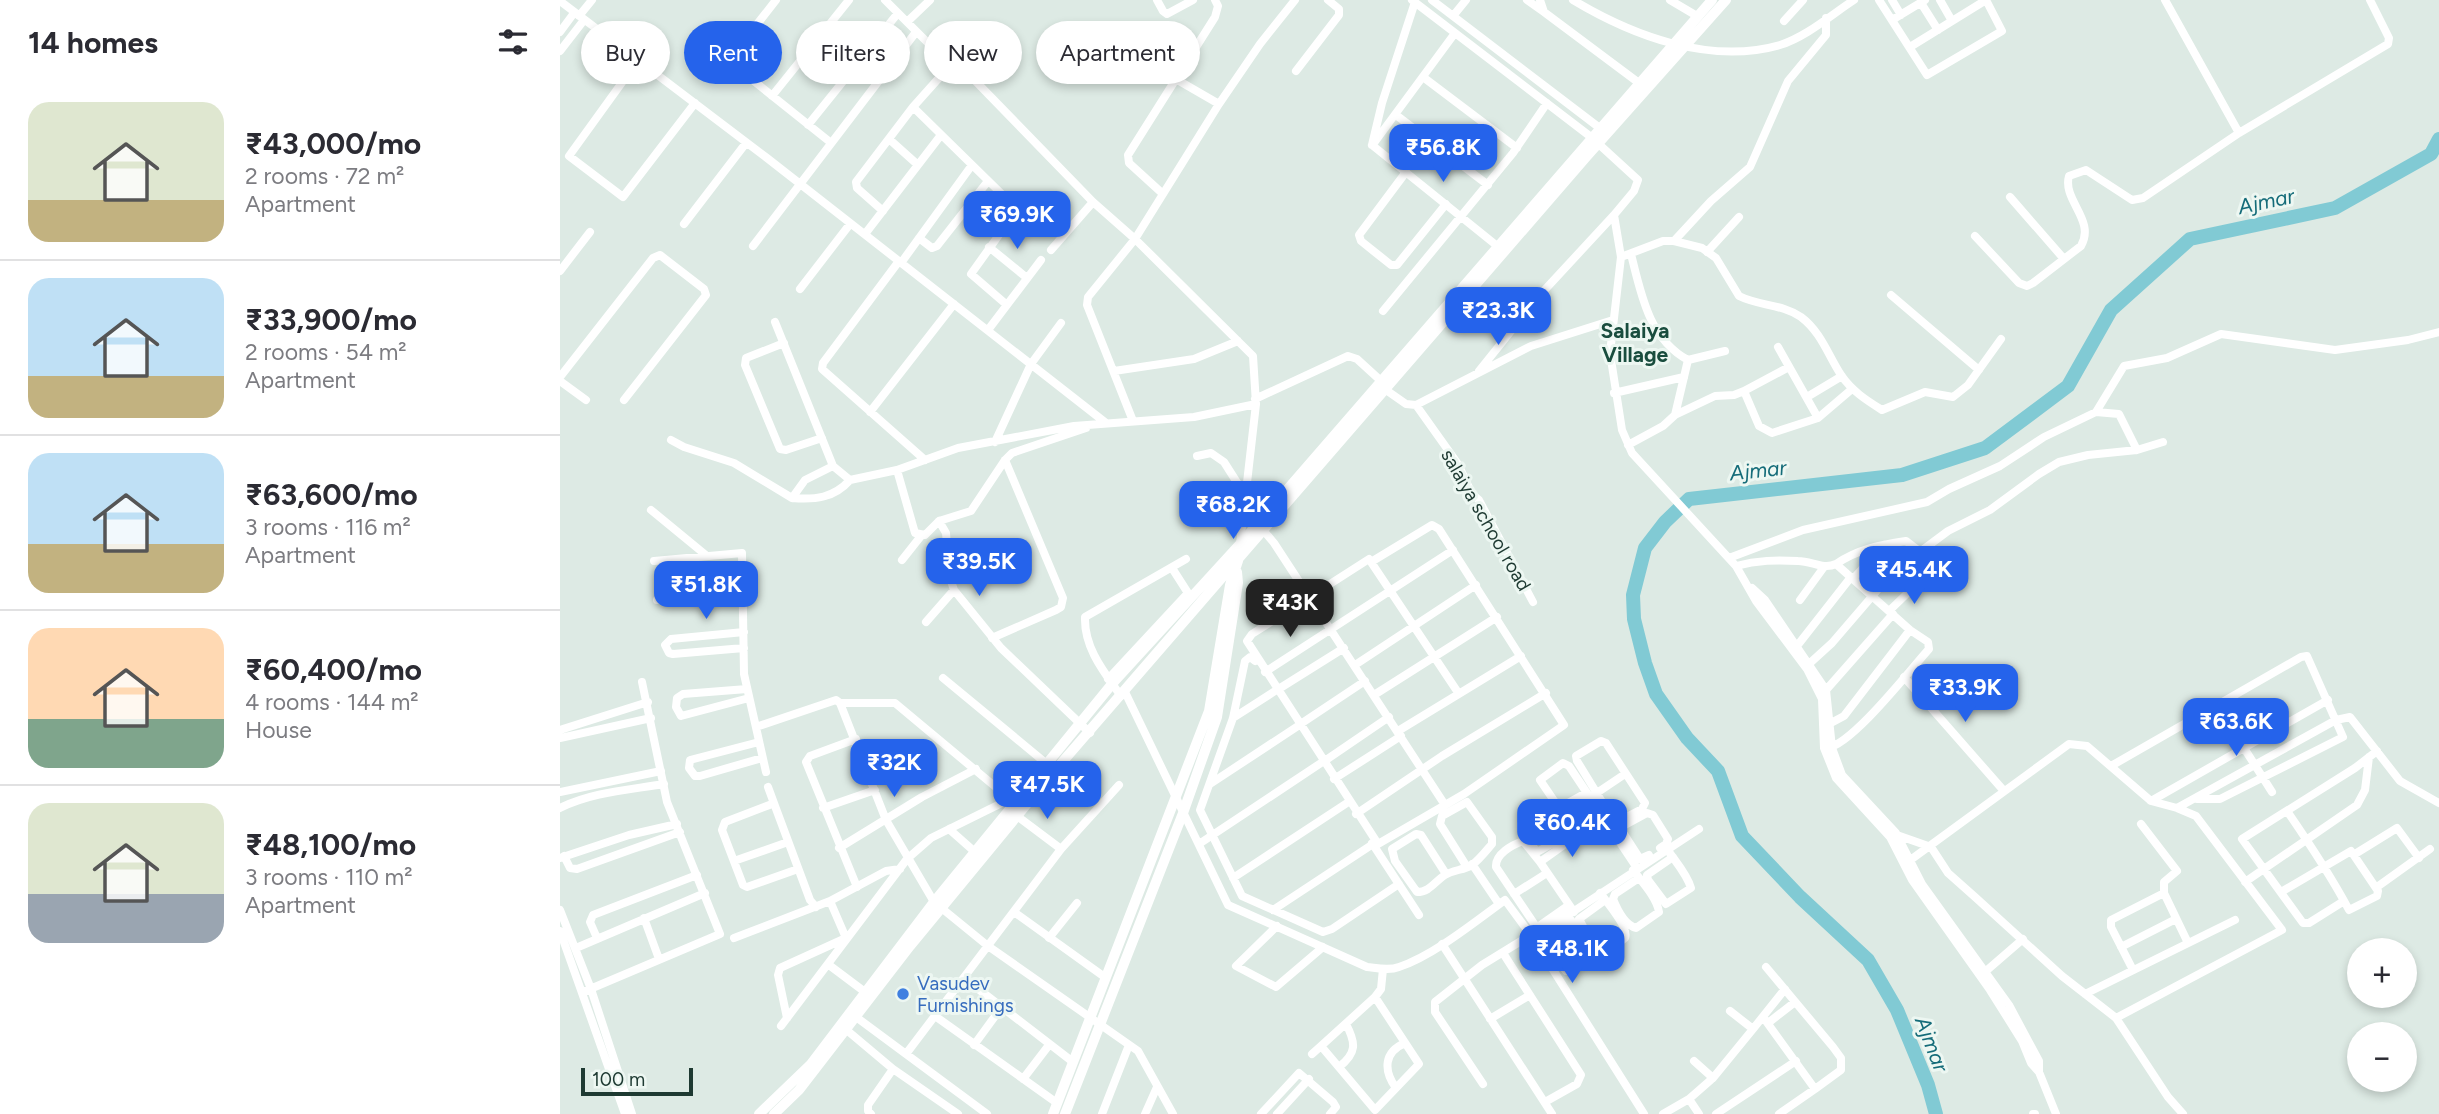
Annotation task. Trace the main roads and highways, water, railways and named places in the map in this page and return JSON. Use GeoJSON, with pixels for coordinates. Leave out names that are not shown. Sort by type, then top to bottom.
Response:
{"type":"FeatureCollection","features":[{"type":"Feature","properties":{"kind":"waterway","name":"Ajmar"},"geometry":{"type":"LineString","coordinates":[[1936,1114],[1928,1085],[1897,1010],[1868,960],[1800,897],[1742,836],[1718,771],[1687,738],[1656,694],[1634,619],[1633,595],[1645,548],[1665,522],[1689,499],[1902,475],[1985,448],[2068,386],[2111,310],[2190,239],[2335,208],[2431,154],[2439,139]]}},
{"type":"Feature","properties":{"kind":"place","name":"Vasudev Furnishings"},"geometry":{"type":"Point","coordinates":[903,994]}},
{"type":"Feature","properties":{"kind":"district","name":"Salaiya Village"},"geometry":{"type":"Point","coordinates":[1635,342]}}]}
